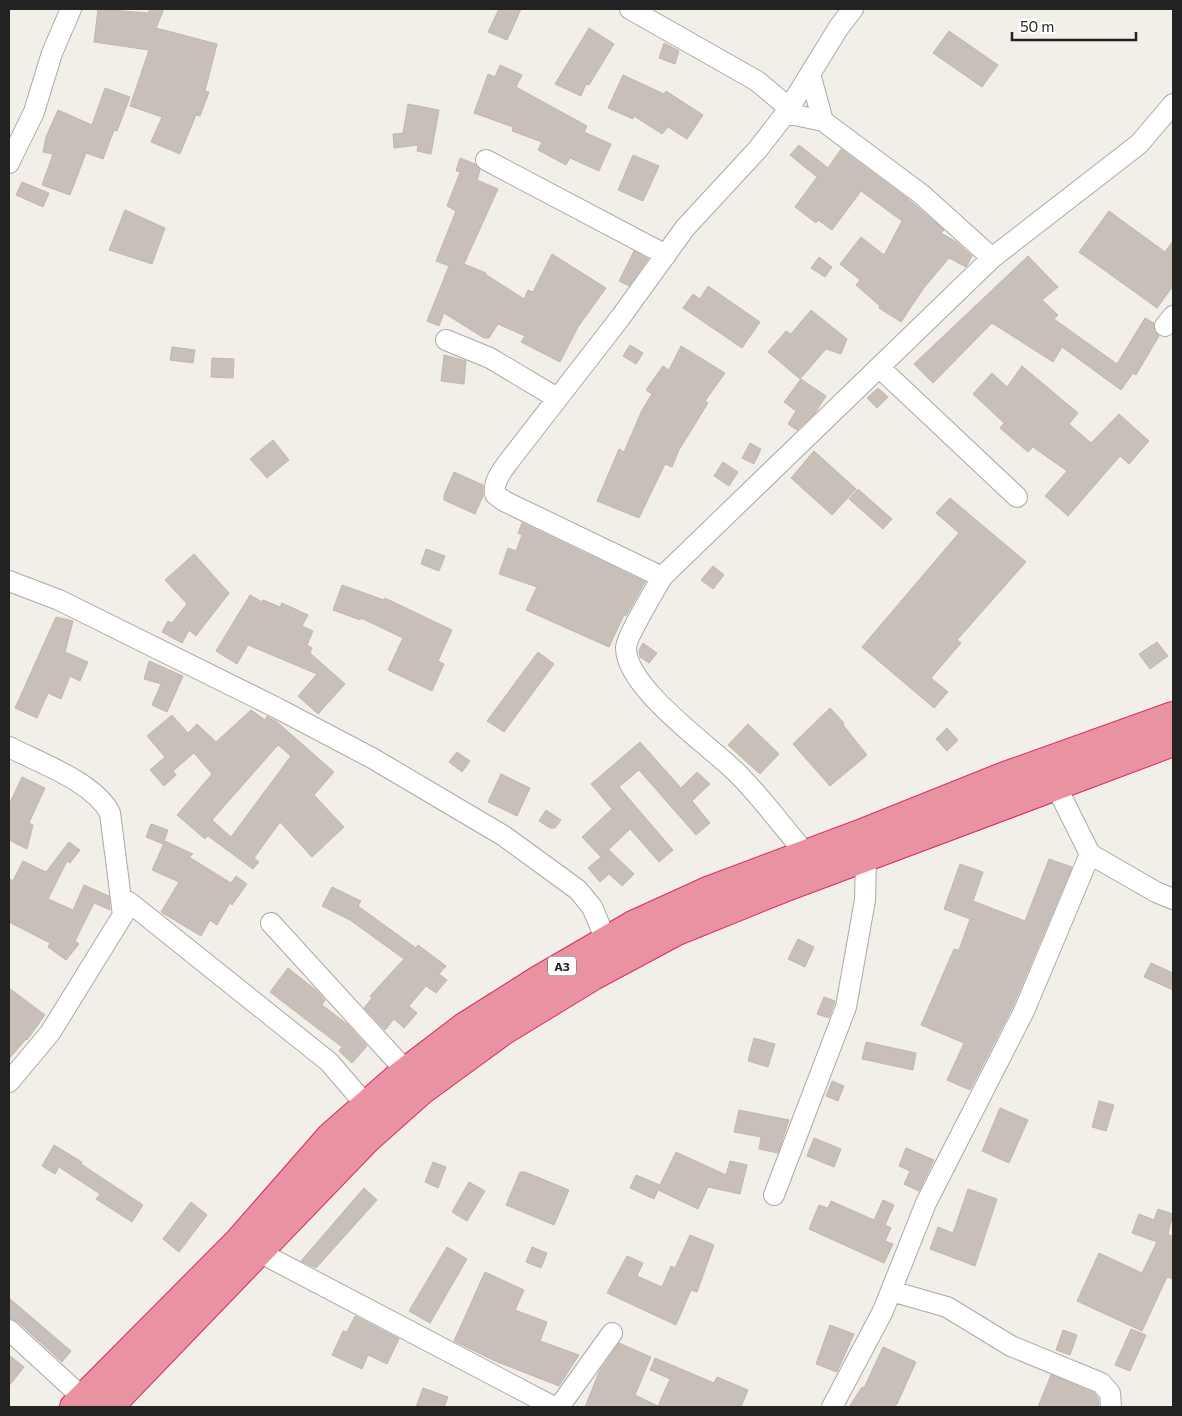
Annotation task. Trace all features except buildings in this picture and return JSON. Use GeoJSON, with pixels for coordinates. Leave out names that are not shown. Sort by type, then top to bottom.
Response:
{"type":"FeatureCollection","features":[{"type":"Feature","properties":{"kind":"highway","name":"A3"},"geometry":{"type":"LineString","coordinates":[[79,1403],[239,1241],[331,1136],[406,1071],[464,1027],[633,924],[710,890],[1005,776],[1173,716]]}},
{"type":"Feature","properties":{"kind":"highway","name":"A3"},"geometry":{"type":"LineString","coordinates":[[109,1407],[367,1140],[421,1091],[503,1030],[593,976],[677,931],[866,857],[1173,742]]}},
{"type":"Feature","properties":{"kind":"street"},"geometry":{"type":"LineString","coordinates":[[9,163],[34,112],[52,53],[71,9]]}},
{"type":"Feature","properties":{"kind":"street"},"geometry":{"type":"LineString","coordinates":[[630,9],[757,81],[787,110],[822,121],[921,194],[992,258]]}},
{"type":"Feature","properties":{"kind":"street"},"geometry":{"type":"LineString","coordinates":[[662,577],[504,502],[494,494],[499,475],[620,318],[685,228],[758,149],[787,110],[853,9]]}},
{"type":"Feature","properties":{"kind":"street"},"geometry":{"type":"LineString","coordinates":[[757,81],[805,82]]}},
{"type":"Feature","properties":{"kind":"street"},"geometry":{"type":"LineString","coordinates":[[805,82],[822,121]]}},
{"type":"Feature","properties":{"kind":"street"},"geometry":{"type":"LineString","coordinates":[[806,854],[737,773],[672,716],[643,684],[628,660],[626,646],[662,577],[992,258],[1140,144],[1173,104]]}},
{"type":"Feature","properties":{"kind":"street"},"geometry":{"type":"LineString","coordinates":[[486,160],[666,255]]}},
{"type":"Feature","properties":{"kind":"street"},"geometry":{"type":"LineString","coordinates":[[446,340],[490,358],[557,398]]}},
{"type":"Feature","properties":{"kind":"street"},"geometry":{"type":"LineString","coordinates":[[880,368],[1017,497]]}},
{"type":"Feature","properties":{"kind":"street"},"geometry":{"type":"LineString","coordinates":[[9,581],[59,600],[277,708],[372,758],[504,836],[578,890],[592,908],[606,940]]}},
{"type":"Feature","properties":{"kind":"street"},"geometry":{"type":"LineString","coordinates":[[9,747],[60,773],[91,791],[104,802],[110,813],[123,915]]}},
{"type":"Feature","properties":{"kind":"street"},"geometry":{"type":"LineString","coordinates":[[1056,786],[1090,854],[1156,892],[1173,899]]}},
{"type":"Feature","properties":{"kind":"street"},"geometry":{"type":"LineString","coordinates":[[832,1407],[853,1372],[891,1291],[926,1202],[1024,1011],[1090,854]]}},
{"type":"Feature","properties":{"kind":"street"},"geometry":{"type":"LineString","coordinates":[[774,1195],[846,1007],[865,900],[866,857]]}},
{"type":"Feature","properties":{"kind":"street"},"geometry":{"type":"LineString","coordinates":[[9,1082],[50,1033],[123,915],[129,902],[329,1062],[366,1105]]}},
{"type":"Feature","properties":{"kind":"street"},"geometry":{"type":"LineString","coordinates":[[271,923],[406,1071]]}},
{"type":"Feature","properties":{"kind":"street"},"geometry":{"type":"LineString","coordinates":[[259,1252],[554,1407]]}},
{"type":"Feature","properties":{"kind":"street"},"geometry":{"type":"LineString","coordinates":[[891,1291],[947,1307],[1011,1346],[1101,1383],[1110,1393],[1111,1407]]}},
{"type":"Feature","properties":{"kind":"street"},"geometry":{"type":"LineString","coordinates":[[9,1330],[79,1403]]}},
{"type":"Feature","properties":{"kind":"street"},"geometry":{"type":"LineString","coordinates":[[559,1407],[612,1333]]}}]}
